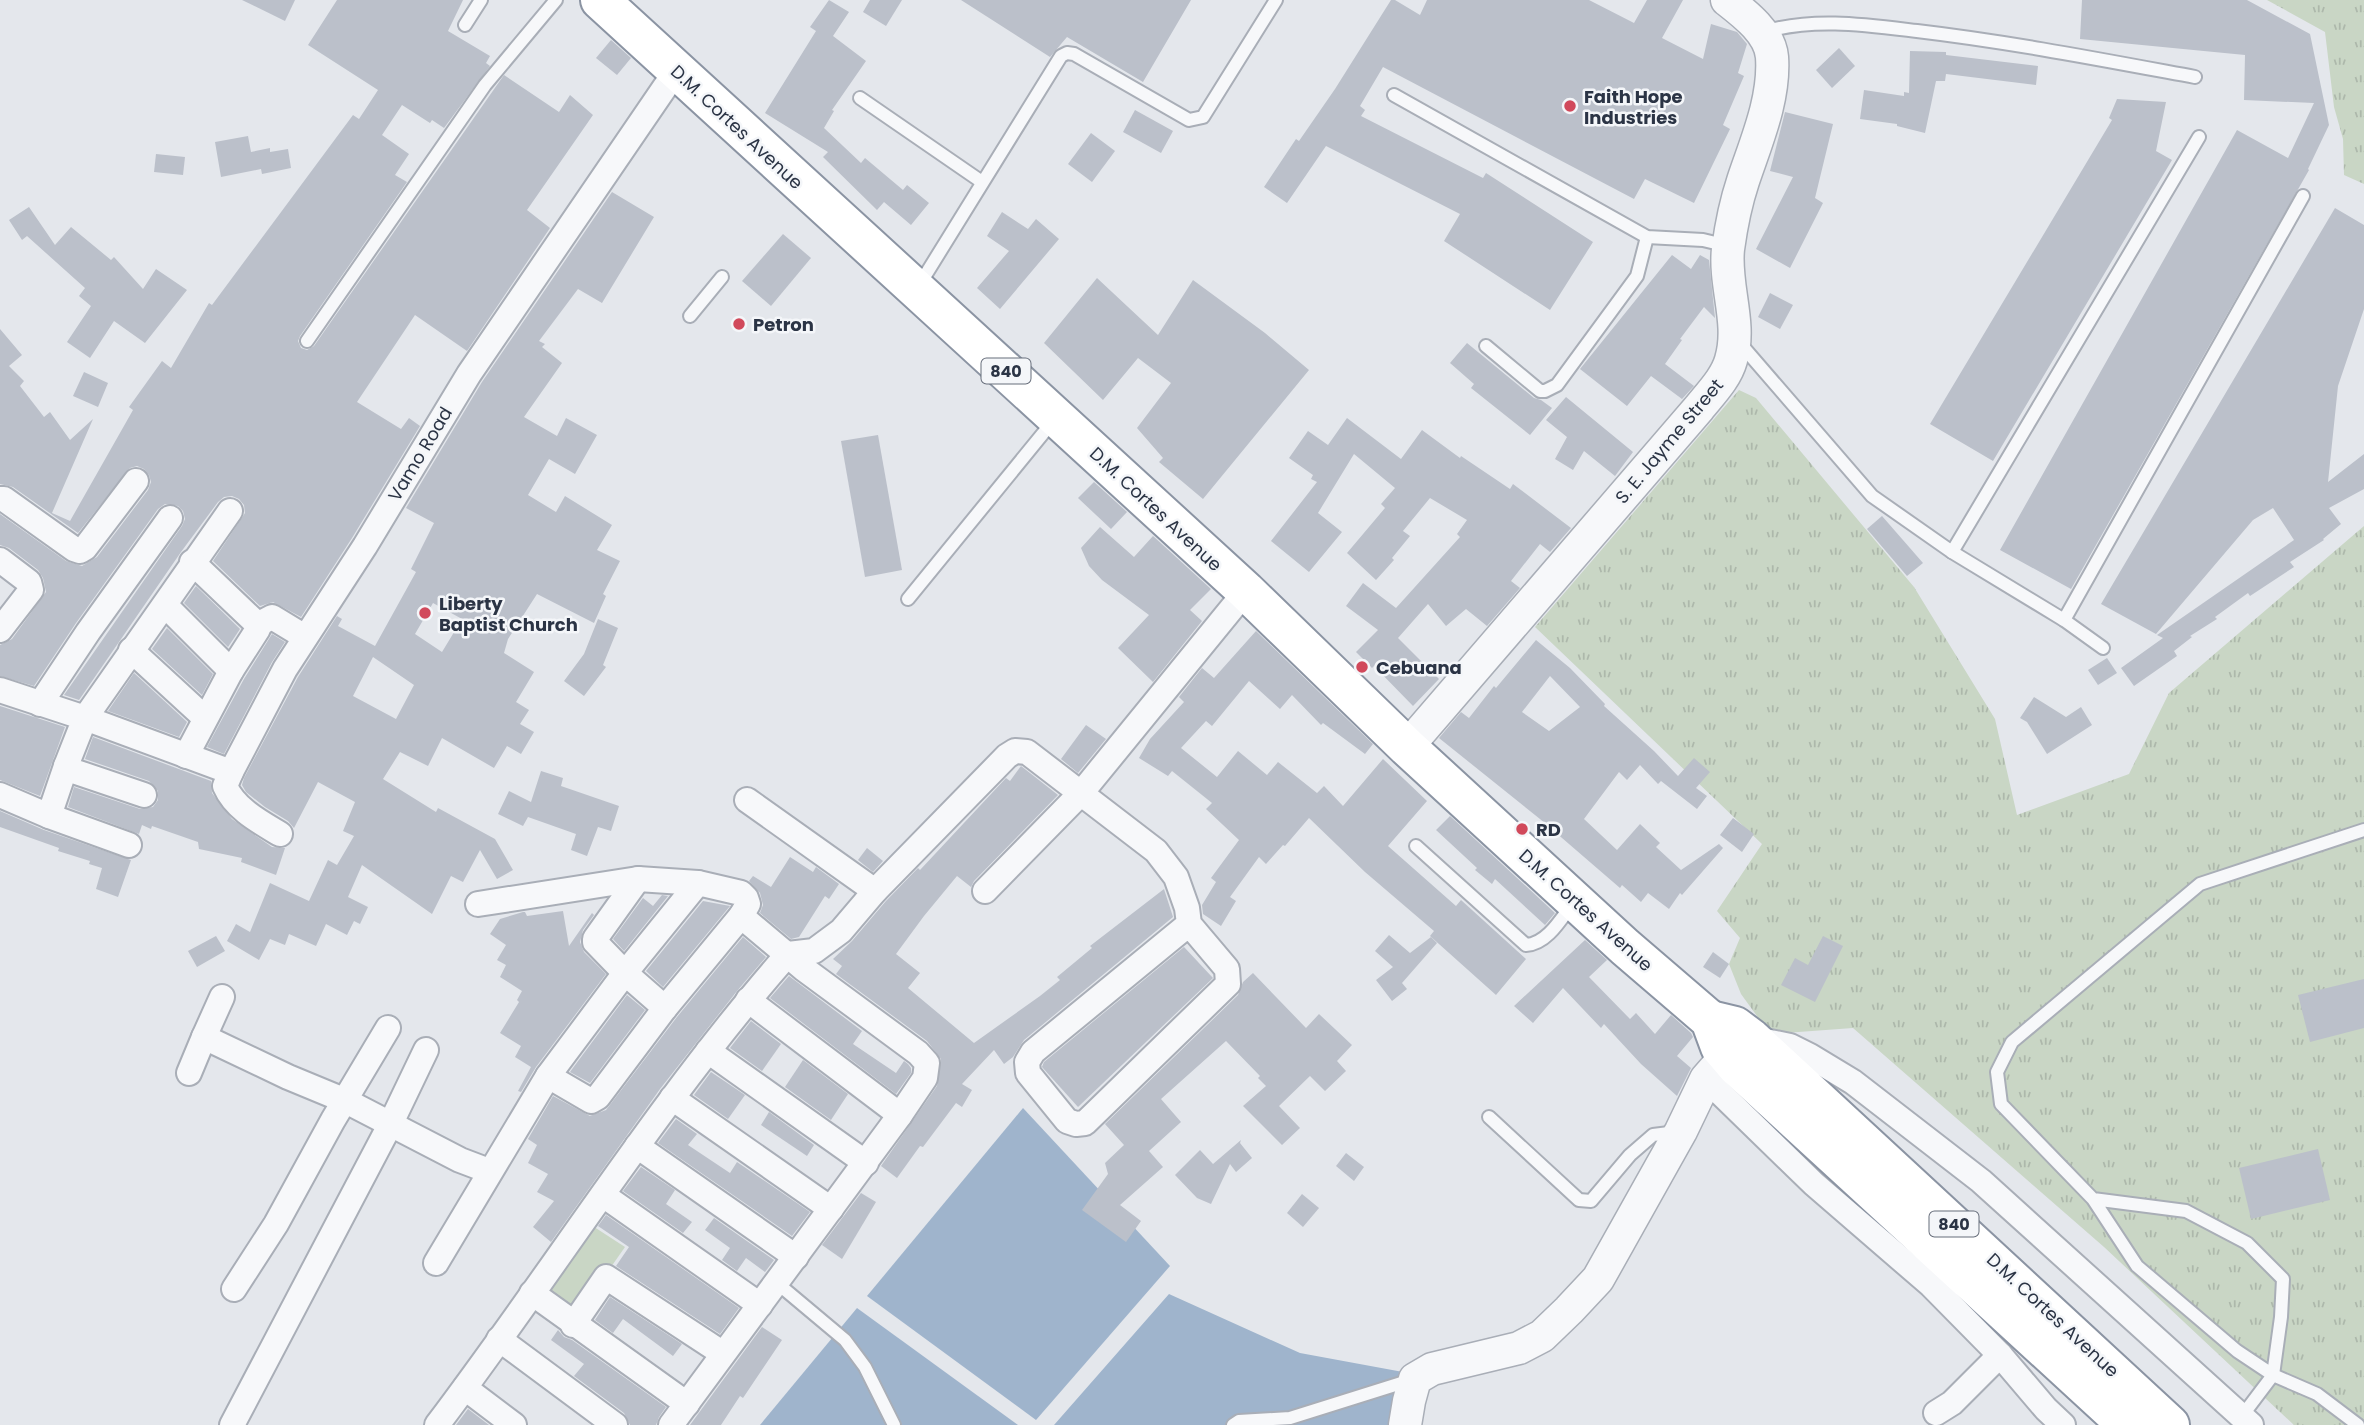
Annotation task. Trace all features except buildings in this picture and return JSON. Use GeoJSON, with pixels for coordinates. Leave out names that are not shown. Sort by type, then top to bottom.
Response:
{"type":"FeatureCollection","features":[{"type":"Feature","properties":{"kind":"highway","name":"D.M. Cortes Avenue"},"geometry":{"type":"LineString","coordinates":[[600,0],[1246,591],[1407,747],[1575,901],[1710,1020],[1735,1026],[1728,1057]]}},
{"type":"Feature","properties":{"kind":"highway","name":"D.M. Cortes Avenue"},"geometry":{"type":"LineString","coordinates":[[1728,1057],[2127,1425]]}},
{"type":"Feature","properties":{"kind":"highway","name":"D.M. Cortes Avenue"},"geometry":{"type":"LineString","coordinates":[[1728,1057],[2170,1425]]}},
{"type":"Feature","properties":{"kind":"street","name":"S. E. Jayme Street"},"geometry":{"type":"LineString","coordinates":[[1407,747],[1699,408],[1724,376],[1731,361],[1736,338],[1727,263],[1729,246],[1742,186],[1765,116],[1772,55],[1762,33],[1745,14],[1727,0]]}},
{"type":"Feature","properties":{"kind":"street","name":"Vamo Road"},"geometry":{"type":"LineString","coordinates":[[231,772],[285,669],[365,546],[469,374],[676,71]]}},
{"type":"Feature","properties":{"kind":"street"},"geometry":{"type":"LineString","coordinates":[[0,499],[4,499],[80,551],[136,481]]}},
{"type":"Feature","properties":{"kind":"street"},"geometry":{"type":"LineString","coordinates":[[50,816],[85,718],[230,511]]}},
{"type":"Feature","properties":{"kind":"street"},"geometry":{"type":"LineString","coordinates":[[40,704],[170,518]]}},
{"type":"Feature","properties":{"kind":"street"},"geometry":{"type":"LineString","coordinates":[[0,561],[29,582],[31,590],[0,630]]}},
{"type":"Feature","properties":{"kind":"street"},"geometry":{"type":"LineString","coordinates":[[186,756],[231,671],[258,629],[192,562]]}},
{"type":"Feature","properties":{"kind":"street"},"geometry":{"type":"LineString","coordinates":[[985,891],[1082,792],[1246,591]]}},
{"type":"Feature","properties":{"kind":"street"},"geometry":{"type":"LineString","coordinates":[[166,606],[231,671]]}},
{"type":"Feature","properties":{"kind":"street"},"geometry":{"type":"LineString","coordinates":[[257,625],[272,617],[305,637]]}},
{"type":"Feature","properties":{"kind":"street"},"geometry":{"type":"LineString","coordinates":[[131,650],[205,718]]}},
{"type":"Feature","properties":{"kind":"street"},"geometry":{"type":"LineString","coordinates":[[0,690],[231,772],[225,786],[228,793],[258,822],[280,834]]}},
{"type":"Feature","properties":{"kind":"street"},"geometry":{"type":"LineString","coordinates":[[437,1425],[672,1098],[748,1000],[788,954],[814,951],[841,931],[875,891],[1007,756],[1015,751],[1027,752],[1156,851],[1177,877],[1189,924],[1227,970],[1228,984],[1086,1123],[1067,1121],[1028,1073],[1027,1062],[1033,1052],[1189,924]]}},
{"type":"Feature","properties":{"kind":"street"},"geometry":{"type":"LineString","coordinates":[[66,766],[73,771],[144,795]]}},
{"type":"Feature","properties":{"kind":"street"},"geometry":{"type":"LineString","coordinates":[[0,795],[129,845]]}},
{"type":"Feature","properties":{"kind":"street"},"geometry":{"type":"LineString","coordinates":[[747,800],[875,891]]}},
{"type":"Feature","properties":{"kind":"street"},"geometry":{"type":"LineString","coordinates":[[639,879],[595,939],[597,946],[665,1008]]}},
{"type":"Feature","properties":{"kind":"street"},"geometry":{"type":"LineString","coordinates":[[478,904],[639,879],[698,883],[740,893],[746,898],[748,904],[741,916],[665,1008],[598,1097],[591,1101],[548,1076]]}},
{"type":"Feature","properties":{"kind":"street"},"geometry":{"type":"LineString","coordinates":[[436,1263],[548,1076],[625,973],[698,883]]}},
{"type":"Feature","properties":{"kind":"street"},"geometry":{"type":"LineString","coordinates":[[671,1425],[866,1163],[925,1078],[927,1063],[918,1053],[804,969],[741,916]]}},
{"type":"Feature","properties":{"kind":"street"},"geometry":{"type":"LineString","coordinates":[[189,1073],[222,997]]}},
{"type":"Feature","properties":{"kind":"street"},"geometry":{"type":"LineString","coordinates":[[748,1000],[900,1115]]}},
{"type":"Feature","properties":{"kind":"street"},"geometry":{"type":"LineString","coordinates":[[234,1289],[276,1224],[333,1120],[388,1028]]}},
{"type":"Feature","properties":{"kind":"street"},"geometry":{"type":"LineString","coordinates":[[204,1037],[346,1101],[460,1160],[489,1171]]}},
{"type":"Feature","properties":{"kind":"street"},"geometry":{"type":"LineString","coordinates":[[1405,1425],[1415,1379],[1433,1369],[1519,1348],[1542,1336],[1598,1279],[1681,1131],[1728,1057],[1790,1046],[1853,1082],[1981,1181],[2247,1420]]}},
{"type":"Feature","properties":{"kind":"street"},"geometry":{"type":"LineString","coordinates":[[232,1425],[391,1124],[426,1050]]}},
{"type":"Feature","properties":{"kind":"street"},"geometry":{"type":"LineString","coordinates":[[708,1051],[866,1163]]}},
{"type":"Feature","properties":{"kind":"street"},"geometry":{"type":"LineString","coordinates":[[1728,1057],[1814,1184],[1931,1285],[2000,1355],[2063,1425]]}},
{"type":"Feature","properties":{"kind":"street"},"geometry":{"type":"LineString","coordinates":[[672,1098],[831,1209]]}},
{"type":"Feature","properties":{"kind":"street"},"geometry":{"type":"LineString","coordinates":[[637,1146],[796,1257]]}},
{"type":"Feature","properties":{"kind":"street"},"geometry":{"type":"LineString","coordinates":[[603,1195],[760,1305]]}},
{"type":"Feature","properties":{"kind":"street"},"geometry":{"type":"LineString","coordinates":[[573,1325],[606,1277],[722,1353]]}},
{"type":"Feature","properties":{"kind":"street"},"geometry":{"type":"LineString","coordinates":[[532,1293],[573,1325],[687,1404]]}},
{"type":"Feature","properties":{"kind":"street"},"geometry":{"type":"LineString","coordinates":[[499,1339],[615,1425]]}},
{"type":"Feature","properties":{"kind":"street"},"geometry":{"type":"LineString","coordinates":[[1936,1413],[1952,1403],[2000,1355]]}},
{"type":"Feature","properties":{"kind":"street"},"geometry":{"type":"LineString","coordinates":[[465,1388],[514,1425]]}},
{"type":"Feature","properties":{"kind":"lane"},"geometry":{"type":"LineString","coordinates":[[465,25],[481,0]]}},
{"type":"Feature","properties":{"kind":"lane"},"geometry":{"type":"LineString","coordinates":[[307,341],[485,85],[556,0]]}},
{"type":"Feature","properties":{"kind":"lane"},"geometry":{"type":"LineString","coordinates":[[917,289],[1060,56],[1074,54],[1189,120],[1197,119],[1203,117],[1276,0]]}},
{"type":"Feature","properties":{"kind":"lane"},"geometry":{"type":"LineString","coordinates":[[1762,33],[1788,25],[1866,25],[1977,38],[2195,77]]}},
{"type":"Feature","properties":{"kind":"lane"},"geometry":{"type":"LineString","coordinates":[[1394,95],[1647,237],[1703,240],[1729,246]]}},
{"type":"Feature","properties":{"kind":"lane"},"geometry":{"type":"LineString","coordinates":[[860,98],[982,182]]}},
{"type":"Feature","properties":{"kind":"lane"},"geometry":{"type":"LineString","coordinates":[[1952,552],[2199,136]]}},
{"type":"Feature","properties":{"kind":"lane"},"geometry":{"type":"LineString","coordinates":[[2064,620],[2303,196]]}},
{"type":"Feature","properties":{"kind":"lane"},"geometry":{"type":"LineString","coordinates":[[1486,346],[1540,391],[1557,385],[1637,276],[1647,237]]}},
{"type":"Feature","properties":{"kind":"lane"},"geometry":{"type":"LineString","coordinates":[[690,316],[722,278]]}},
{"type":"Feature","properties":{"kind":"lane"},"geometry":{"type":"LineString","coordinates":[[1736,338],[1872,496],[1952,552],[2064,620],[2103,648]]}},
{"type":"Feature","properties":{"kind":"lane"},"geometry":{"type":"LineString","coordinates":[[908,599],[1056,417]]}},
{"type":"Feature","properties":{"kind":"lane"},"geometry":{"type":"LineString","coordinates":[[2358,1425],[2317,1394],[2273,1375],[2237,1351],[2137,1266],[2093,1199],[2001,1104],[1997,1072],[2012,1042],[2200,884],[2364,830]]}},
{"type":"Feature","properties":{"kind":"lane"},"geometry":{"type":"LineString","coordinates":[[1416,846],[1526,945],[1536,944],[1551,932],[1575,901]]}},
{"type":"Feature","properties":{"kind":"lane"},"geometry":{"type":"LineString","coordinates":[[1489,1117],[1578,1200],[1591,1201],[1630,1155],[1653,1135],[1681,1131]]}},
{"type":"Feature","properties":{"kind":"lane"},"geometry":{"type":"LineString","coordinates":[[2093,1199],[2186,1211],[2247,1243],[2283,1279],[2273,1375],[2247,1420]]}},
{"type":"Feature","properties":{"kind":"lane"},"geometry":{"type":"LineString","coordinates":[[777,1283],[845,1340],[865,1367],[894,1425]]}},
{"type":"Feature","properties":{"kind":"lane"},"geometry":{"type":"LineString","coordinates":[[1233,1425],[1239,1421],[1290,1418],[1415,1379]]}},
{"type":"Feature","properties":{"kind":"green space"},"geometry":{"type":"Polygon","coordinates":[[[2267,0],[2364,0],[2364,184],[2344,175],[2343,139],[2334,107],[2325,32],[2267,0]]]}},
{"type":"Feature","properties":{"kind":"green space"},"geometry":{"type":"Polygon","coordinates":[[[1739,390],[1756,398],[1914,587],[1995,719],[2017,815],[2129,774],[2169,693],[2364,526],[2364,1425],[2294,1425],[2104,1247],[1853,1028],[1770,1034],[1741,994],[1729,964],[1740,938],[1717,911],[1762,844],[1535,627],[1739,390]]]}},
{"type":"Feature","properties":{"kind":"green space"},"geometry":{"type":"Polygon","coordinates":[[[588,1223],[625,1247],[576,1317],[537,1291],[588,1223]]]}},
{"type":"Feature","properties":{"kind":"water"},"geometry":{"type":"Polygon","coordinates":[[[1023,1108],[1170,1266],[1036,1420],[867,1296],[1023,1108]]]}},
{"type":"Feature","properties":{"kind":"water"},"geometry":{"type":"Polygon","coordinates":[[[1169,1294],[1300,1353],[1403,1372],[1397,1425],[1054,1425],[1169,1294]]]}},
{"type":"Feature","properties":{"kind":"water"},"geometry":{"type":"Polygon","coordinates":[[[857,1308],[1018,1425],[760,1425],[857,1308]]]}},
{"type":"Feature","properties":{"kind":"place","name":"Faith Hope Industries"},"geometry":{"type":"Point","coordinates":[1570,106]}},
{"type":"Feature","properties":{"kind":"place","name":"Petron"},"geometry":{"type":"Point","coordinates":[739,324]}},
{"type":"Feature","properties":{"kind":"place","name":"Liberty Baptist Church"},"geometry":{"type":"Point","coordinates":[425,613]}},
{"type":"Feature","properties":{"kind":"place","name":"Cebuana"},"geometry":{"type":"Point","coordinates":[1362,667]}},
{"type":"Feature","properties":{"kind":"place","name":"RD"},"geometry":{"type":"Point","coordinates":[1522,829]}}]}
